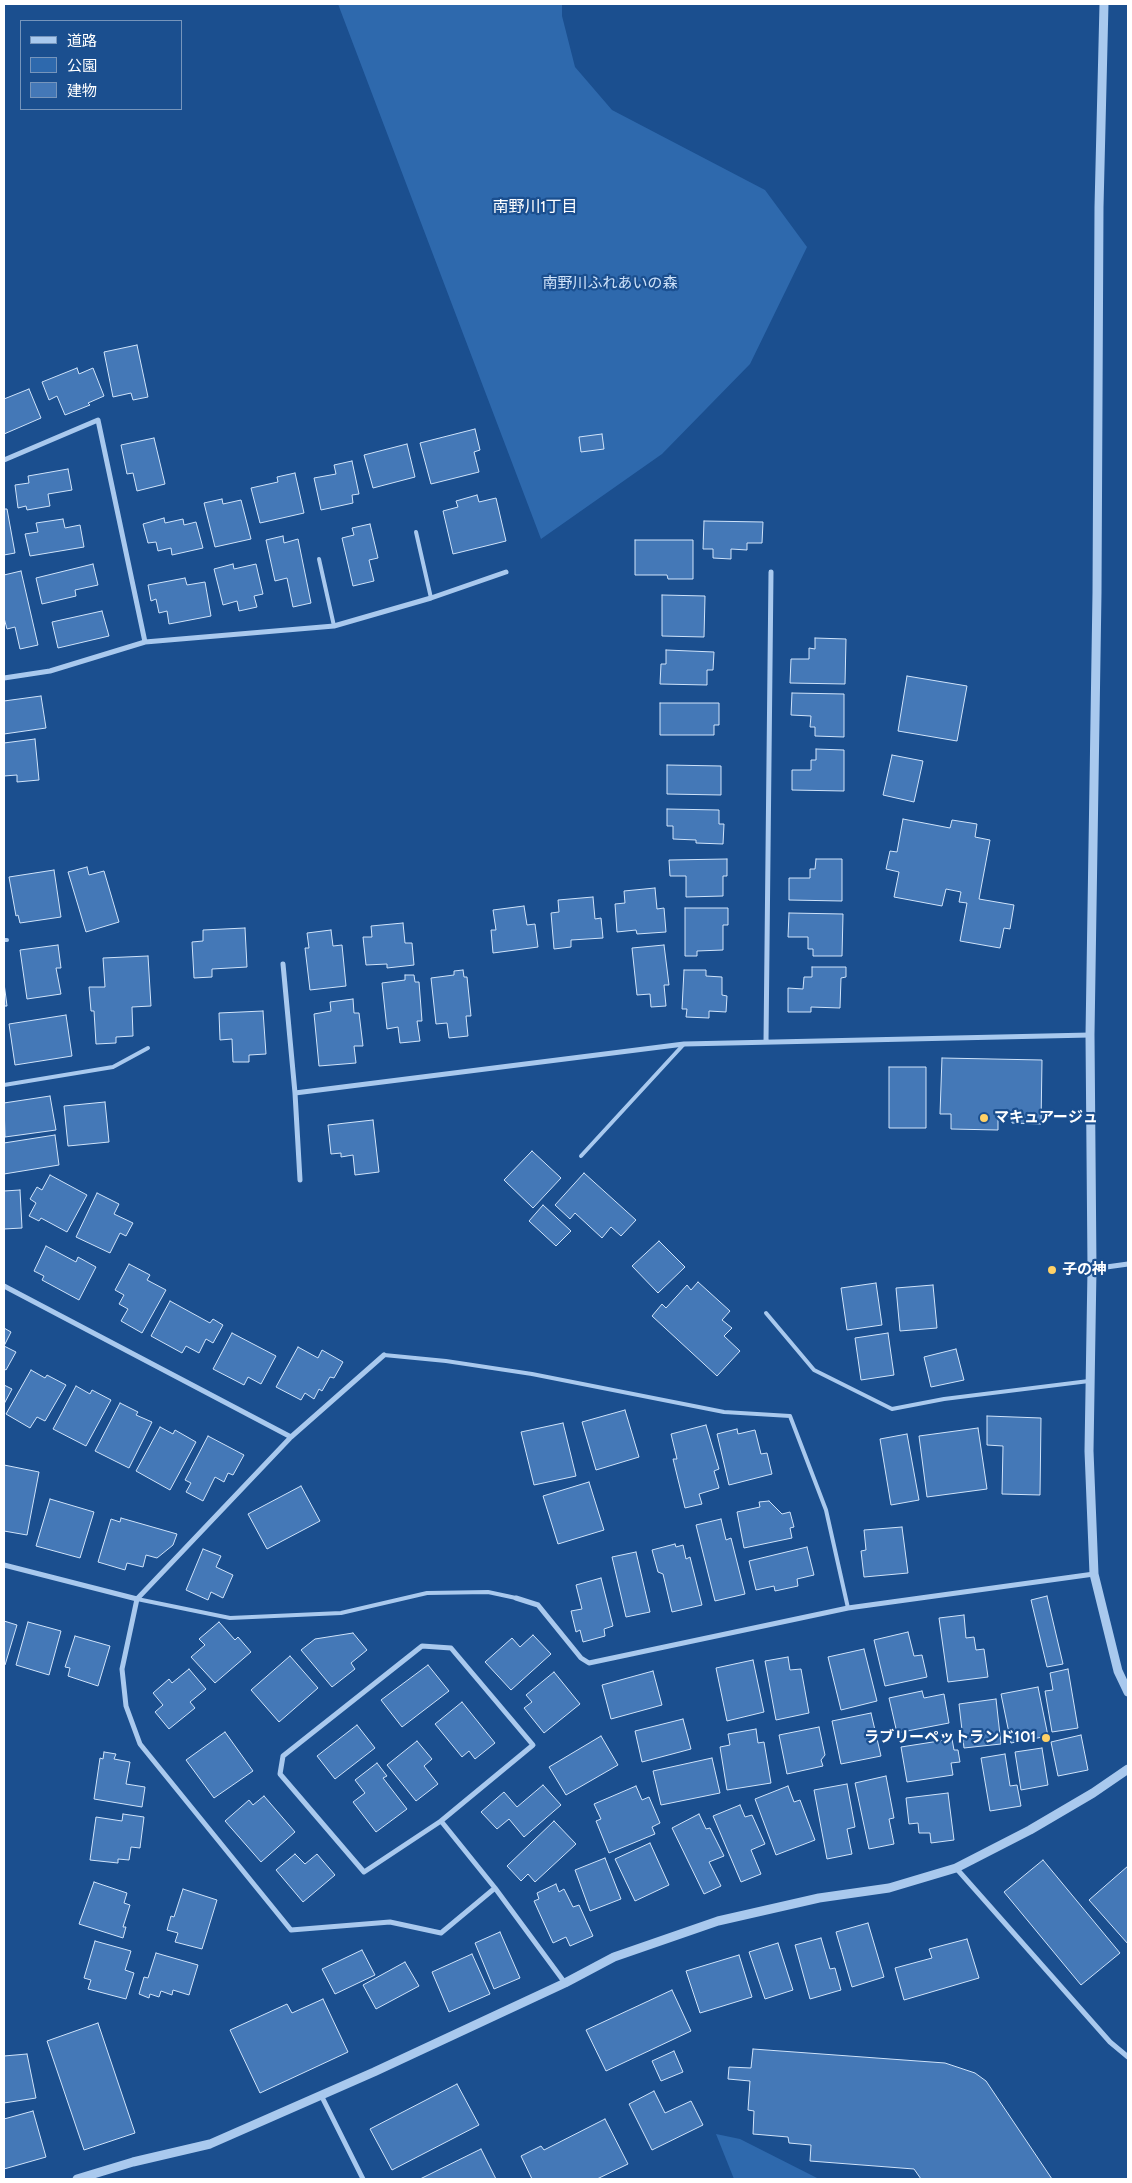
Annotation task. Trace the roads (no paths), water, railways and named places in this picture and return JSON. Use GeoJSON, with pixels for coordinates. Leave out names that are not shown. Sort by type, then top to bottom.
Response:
{"type":"FeatureCollection","features":[{"type":"Feature","properties":{"kind":"street"},"geometry":{"type":"LineString","coordinates":[[1104,4],[1099,207],[1097,583],[1090,1035],[1092,1268],[1089,1381],[1090,1507],[1094,1574],[1118,1671],[1128,1692]]}},
{"type":"Feature","properties":{"kind":"street"},"geometry":{"type":"LineString","coordinates":[[4,460],[98,420],[145,642]]}},
{"type":"Feature","properties":{"kind":"street"},"geometry":{"type":"LineString","coordinates":[[4,678],[50,671],[145,642],[334,626],[431,598],[506,572]]}},
{"type":"Feature","properties":{"kind":"street"},"geometry":{"type":"LineString","coordinates":[[766,1042],[771,572]]}},
{"type":"Feature","properties":{"kind":"street"},"geometry":{"type":"LineString","coordinates":[[283,964],[295,1093],[300,1180]]}},
{"type":"Feature","properties":{"kind":"street"},"geometry":{"type":"LineString","coordinates":[[295,1093],[684,1044],[1090,1035]]}},
{"type":"Feature","properties":{"kind":"street"},"geometry":{"type":"LineString","coordinates":[[1092,1268],[1128,1264]]}},
{"type":"Feature","properties":{"kind":"street"},"geometry":{"type":"LineString","coordinates":[[4,1286],[291,1437]]}},
{"type":"Feature","properties":{"kind":"street"},"geometry":{"type":"LineString","coordinates":[[384,1355],[291,1437],[137,1599],[122,1668],[126,1706],[140,1744],[291,1930],[390,1922],[441,1933],[495,1888]]}},
{"type":"Feature","properties":{"kind":"street"},"geometry":{"type":"LineString","coordinates":[[4,1565],[137,1599]]}},
{"type":"Feature","properties":{"kind":"street"},"geometry":{"type":"LineString","coordinates":[[516,1598],[538,1605],[581,1658],[589,1663],[848,1608],[1094,1574]]}},
{"type":"Feature","properties":{"kind":"street"},"geometry":{"type":"LineString","coordinates":[[422,1646],[451,1648],[533,1745],[441,1821],[364,1872],[280,1774],[283,1756],[422,1646]]}},
{"type":"Feature","properties":{"kind":"street"},"geometry":{"type":"LineString","coordinates":[[77,2179],[132,2162],[210,2144],[321,2095],[565,1982],[614,1957],[718,1921],[819,1898],[889,1888],[956,1868],[1030,1830],[1093,1793],[1128,1769]]}},
{"type":"Feature","properties":{"kind":"street"},"geometry":{"type":"LineString","coordinates":[[441,1821],[495,1888],[565,1982]]}},
{"type":"Feature","properties":{"kind":"street"},"geometry":{"type":"LineString","coordinates":[[956,1868],[1110,2042],[1128,2057]]}},
{"type":"Feature","properties":{"kind":"street"},"geometry":{"type":"LineString","coordinates":[[321,2095],[363,2179]]}},
{"type":"Feature","properties":{"kind":"lane"},"geometry":{"type":"LineString","coordinates":[[416,532],[431,598]]}},
{"type":"Feature","properties":{"kind":"lane"},"geometry":{"type":"LineString","coordinates":[[318,559],[334,626]]}},
{"type":"Feature","properties":{"kind":"lane"},"geometry":{"type":"LineString","coordinates":[[581,1156],[684,1044]]}},
{"type":"Feature","properties":{"kind":"lane"},"geometry":{"type":"LineString","coordinates":[[4,1085],[113,1067],[148,1048]]}},
{"type":"Feature","properties":{"kind":"lane"},"geometry":{"type":"LineString","coordinates":[[766,1313],[814,1370],[892,1409],[944,1399],[1089,1381]]}},
{"type":"Feature","properties":{"kind":"lane"},"geometry":{"type":"LineString","coordinates":[[384,1355],[446,1360],[532,1374],[724,1412],[790,1416],[826,1510],[848,1608]]}},
{"type":"Feature","properties":{"kind":"lane"},"geometry":{"type":"LineString","coordinates":[[137,1599],[230,1618],[340,1613],[427,1593],[488,1592],[516,1598]]}},
{"type":"Feature","properties":{"kind":"place","name":"マキュアージュ"},"geometry":{"type":"Point","coordinates":[984,1118]}},
{"type":"Feature","properties":{"kind":"place","name":"子の神"},"geometry":{"type":"Point","coordinates":[1052,1270]}},
{"type":"Feature","properties":{"kind":"place","name":"ラブリーペットランド101"},"geometry":{"type":"Point","coordinates":[1046,1738]}},
{"type":"Feature","properties":{"kind":"district","name":"南野川1丁目"},"geometry":{"type":"Point","coordinates":[535,207]}},
{"type":"Feature","properties":{"kind":"park label","name":"南野川ふれあいの森"},"geometry":{"type":"Point","coordinates":[610,284]}}]}
